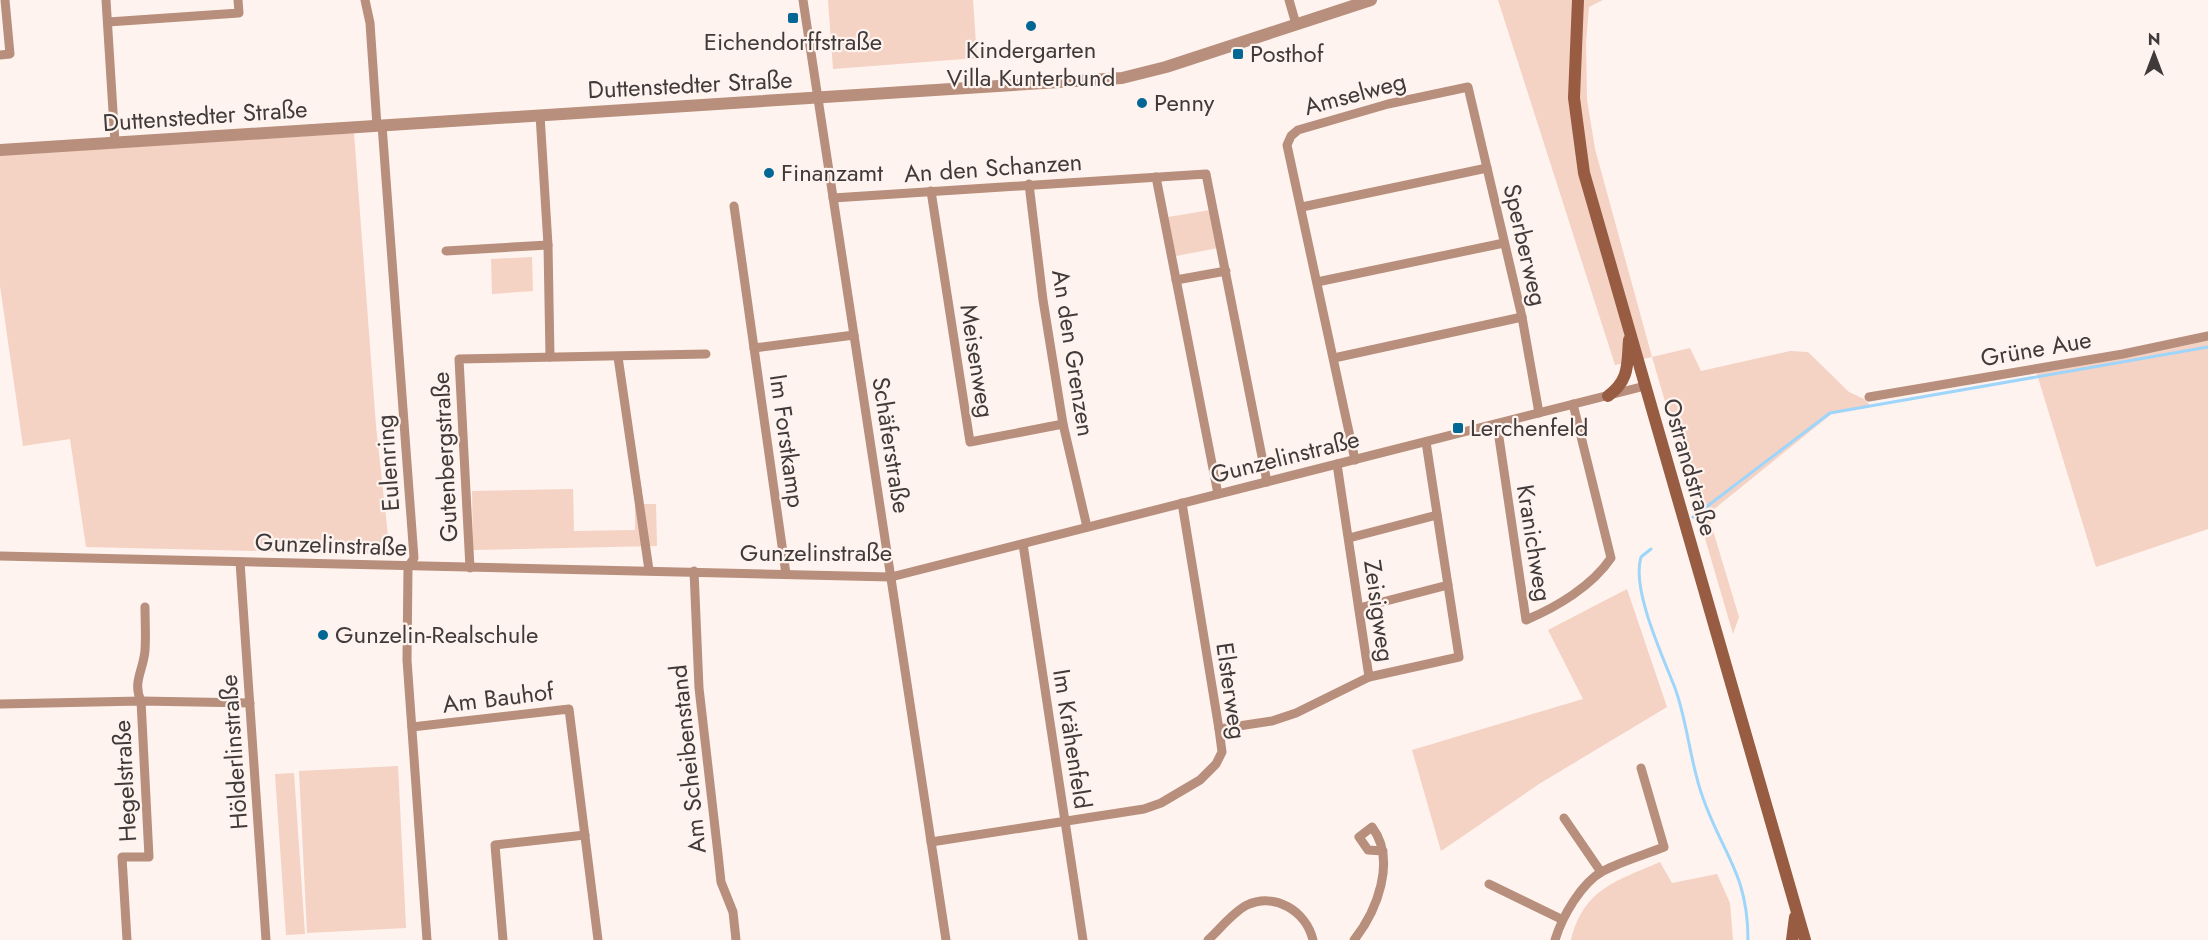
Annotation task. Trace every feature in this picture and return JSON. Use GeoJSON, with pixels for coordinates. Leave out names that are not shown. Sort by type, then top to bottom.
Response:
{"type":"FeatureCollection","features":[{"type":"Feature","properties":{"kind":"main road","name":"Ostrandstraße"},"geometry":{"type":"LineString","coordinates":[[1578,0],[1574,81],[1576,133],[1584,173],[1805,940]]}},
{"type":"Feature","properties":{"kind":"main road"},"geometry":{"type":"LineString","coordinates":[[1608,396],[1620,387],[1624,379],[1629,332]]}},
{"type":"Feature","properties":{"kind":"main road"},"geometry":{"type":"LineString","coordinates":[[1792,940],[1795,907]]}},
{"type":"Feature","properties":{"kind":"street"},"geometry":{"type":"LineString","coordinates":[[0,55],[10,54],[5,0]]}},
{"type":"Feature","properties":{"kind":"street"},"geometry":{"type":"LineString","coordinates":[[106,0],[115,143]]}},
{"type":"Feature","properties":{"kind":"street"},"geometry":{"type":"LineString","coordinates":[[108,22],[239,13],[238,0]]}},
{"type":"Feature","properties":{"kind":"street","name":"Eulenring"},"geometry":{"type":"LineString","coordinates":[[365,0],[370,23],[380,125],[414,558],[408,567],[407,660],[427,940]]}},
{"type":"Feature","properties":{"kind":"street"},"geometry":{"type":"LineString","coordinates":[[803,0],[818,98]]}},
{"type":"Feature","properties":{"kind":"street"},"geometry":{"type":"LineString","coordinates":[[1289,0],[1296,24]]}},
{"type":"Feature","properties":{"kind":"street","name":"Duttenstedter Straße"},"geometry":{"type":"LineString","coordinates":[[0,150],[1122,78],[1166,67],[1371,0]]}},
{"type":"Feature","properties":{"kind":"street","name":"Sperberweg"},"geometry":{"type":"LineString","coordinates":[[1468,87],[1522,318],[1539,413]]}},
{"type":"Feature","properties":{"kind":"street","name":"Amselweg"},"geometry":{"type":"LineString","coordinates":[[1355,460],[1287,145],[1291,136],[1298,130],[1388,104],[1468,87]]}},
{"type":"Feature","properties":{"kind":"street","name":"Schäferstraße"},"geometry":{"type":"LineString","coordinates":[[818,98],[946,940]]}},
{"type":"Feature","properties":{"kind":"street"},"geometry":{"type":"LineString","coordinates":[[540,115],[549,245],[550,357]]}},
{"type":"Feature","properties":{"kind":"street"},"geometry":{"type":"LineString","coordinates":[[1302,207],[1487,168]]}},
{"type":"Feature","properties":{"kind":"street","name":"An den Schanzen"},"geometry":{"type":"LineString","coordinates":[[833,198],[1206,174],[1267,482]]}},
{"type":"Feature","properties":{"kind":"street"},"geometry":{"type":"LineString","coordinates":[[1156,177],[1218,494]]}},
{"type":"Feature","properties":{"kind":"street","name":"An den Grenzen"},"geometry":{"type":"LineString","coordinates":[[1029,184],[1042,300],[1063,424],[1087,527]]}},
{"type":"Feature","properties":{"kind":"street","name":"Meisenweg"},"geometry":{"type":"LineString","coordinates":[[931,191],[970,442],[1063,424]]}},
{"type":"Feature","properties":{"kind":"street","name":"Im Forstkamp"},"geometry":{"type":"LineString","coordinates":[[734,206],[786,574]]}},
{"type":"Feature","properties":{"kind":"street"},"geometry":{"type":"LineString","coordinates":[[1317,282],[1504,243]]}},
{"type":"Feature","properties":{"kind":"street"},"geometry":{"type":"LineString","coordinates":[[446,251],[549,245]]}},
{"type":"Feature","properties":{"kind":"street"},"geometry":{"type":"LineString","coordinates":[[1176,280],[1226,271]]}},
{"type":"Feature","properties":{"kind":"street"},"geometry":{"type":"LineString","coordinates":[[1334,358],[1522,318]]}},
{"type":"Feature","properties":{"kind":"street","name":"Im Forstkamp"},"geometry":{"type":"LineString","coordinates":[[754,348],[854,335]]}},
{"type":"Feature","properties":{"kind":"street","name":"Grüne Aue"},"geometry":{"type":"LineString","coordinates":[[1869,397],[2123,354],[2208,336]]}},
{"type":"Feature","properties":{"kind":"street","name":"Gutenbergstraße"},"geometry":{"type":"LineString","coordinates":[[470,568],[459,359],[706,354]]}},
{"type":"Feature","properties":{"kind":"street"},"geometry":{"type":"LineString","coordinates":[[618,357],[649,570]]}},
{"type":"Feature","properties":{"kind":"street","name":"Gunzelinstraße"},"geometry":{"type":"LineString","coordinates":[[0,556],[891,577],[1645,386]]}},
{"type":"Feature","properties":{"kind":"street","name":"Kranichweg"},"geometry":{"type":"LineString","coordinates":[[1497,424],[1526,620],[1574,593],[1602,571],[1611,558],[1573,404]]}},
{"type":"Feature","properties":{"kind":"street"},"geometry":{"type":"LineString","coordinates":[[1369,677],[1459,657],[1426,442]]}},
{"type":"Feature","properties":{"kind":"street","name":"Zeisigweg"},"geometry":{"type":"LineString","coordinates":[[1219,729],[1272,721],[1296,713],[1369,677],[1337,465]]}},
{"type":"Feature","properties":{"kind":"street","name":"Elsterweg"},"geometry":{"type":"LineString","coordinates":[[931,842],[1144,809],[1178,794],[1200,780],[1216,764],[1222,752],[1182,503]]}},
{"type":"Feature","properties":{"kind":"street"},"geometry":{"type":"LineString","coordinates":[[1349,538],[1437,515]]}},
{"type":"Feature","properties":{"kind":"street","name":"Im Krähenfeld"},"geometry":{"type":"LineString","coordinates":[[1023,544],[1083,940]]}},
{"type":"Feature","properties":{"kind":"street","name":"Hölderlinstraße"},"geometry":{"type":"LineString","coordinates":[[240,562],[266,940]]}},
{"type":"Feature","properties":{"kind":"street","name":"Am Scheibenstand"},"geometry":{"type":"LineString","coordinates":[[694,571],[699,688],[722,882],[733,912],[736,940]]}},
{"type":"Feature","properties":{"kind":"street"},"geometry":{"type":"LineString","coordinates":[[1359,608],[1448,585]]}},
{"type":"Feature","properties":{"kind":"street","name":"Hegelstraße"},"geometry":{"type":"LineString","coordinates":[[127,940],[122,857],[149,857],[141,701],[137,693],[137,677],[145,653],[145,607]]}},
{"type":"Feature","properties":{"kind":"street"},"geometry":{"type":"LineString","coordinates":[[0,704],[141,701]]}},
{"type":"Feature","properties":{"kind":"street","name":"Hegelstraße"},"geometry":{"type":"LineString","coordinates":[[141,701],[250,703]]}},
{"type":"Feature","properties":{"kind":"street","name":"Am Bauhof"},"geometry":{"type":"LineString","coordinates":[[412,727],[569,709],[598,940]]}},
{"type":"Feature","properties":{"kind":"street"},"geometry":{"type":"LineString","coordinates":[[1555,940],[1562,919],[1577,897],[1601,872],[1664,847],[1641,768]]}},
{"type":"Feature","properties":{"kind":"street"},"geometry":{"type":"LineString","coordinates":[[1564,818],[1601,872]]}},
{"type":"Feature","properties":{"kind":"street"},"geometry":{"type":"LineString","coordinates":[[503,940],[495,845],[585,835]]}},
{"type":"Feature","properties":{"kind":"street"},"geometry":{"type":"LineString","coordinates":[[1354,940],[1376,899],[1382,878],[1383,851]]}},
{"type":"Feature","properties":{"kind":"street"},"geometry":{"type":"LineString","coordinates":[[1489,884],[1562,919]]}},
{"type":"Feature","properties":{"kind":"street"},"geometry":{"type":"LineString","coordinates":[[1208,940],[1216,936],[1245,906],[1258,901],[1273,901],[1292,908],[1303,918],[1313,940]]}},
{"type":"Feature","properties":{"kind":"shaded area"},"geometry":{"type":"Polygon","coordinates":[[[828,0],[973,0],[977,58],[833,69],[828,0]]]}},
{"type":"Feature","properties":{"kind":"shaded area"},"geometry":{"type":"Polygon","coordinates":[[[1498,0],[1603,0],[1589,7],[1586,43],[1587,100],[1595,149],[1652,357],[1615,365],[1498,0]]]}},
{"type":"Feature","properties":{"kind":"shaded area"},"geometry":{"type":"Polygon","coordinates":[[[354,133],[376,426],[390,554],[86,547],[70,439],[23,446],[0,286],[0,155],[354,133]]]}},
{"type":"Feature","properties":{"kind":"shaded area"},"geometry":{"type":"Polygon","coordinates":[[[1210,210],[1218,248],[1176,256],[1168,217],[1210,210]]]}},
{"type":"Feature","properties":{"kind":"shaded area"},"geometry":{"type":"Polygon","coordinates":[[[532,257],[533,291],[492,294],[491,259],[532,257]]]}},
{"type":"Feature","properties":{"kind":"shaded area"},"geometry":{"type":"Polygon","coordinates":[[[2208,339],[2208,529],[2096,567],[2036,371],[2208,339]]]}},
{"type":"Feature","properties":{"kind":"shaded area"},"geometry":{"type":"Polygon","coordinates":[[[1690,348],[1701,371],[1790,351],[1808,352],[1849,392],[1864,399],[1871,406],[1834,412],[1708,514],[1739,617],[1733,634],[1652,357],[1690,348]]]}},
{"type":"Feature","properties":{"kind":"shaded area"},"geometry":{"type":"Polygon","coordinates":[[[573,489],[574,531],[635,530],[635,504],[656,504],[657,546],[473,550],[472,491],[573,489]]]}},
{"type":"Feature","properties":{"kind":"shaded area"},"geometry":{"type":"Polygon","coordinates":[[[1627,589],[1667,707],[1539,784],[1441,851],[1412,750],[1583,699],[1548,630],[1627,589]]]}},
{"type":"Feature","properties":{"kind":"shaded area"},"geometry":{"type":"Polygon","coordinates":[[[398,766],[406,928],[307,933],[299,771],[398,766]]]}},
{"type":"Feature","properties":{"kind":"shaded area"},"geometry":{"type":"Polygon","coordinates":[[[294,773],[305,934],[286,935],[275,774],[294,773]]]}},
{"type":"Feature","properties":{"kind":"shaded area"},"geometry":{"type":"Polygon","coordinates":[[[1660,862],[1672,883],[1717,874],[1730,903],[1733,940],[1571,940],[1577,922],[1594,897],[1616,881],[1660,862]]]}},
{"type":"Feature","properties":{"kind":"waterway"},"geometry":{"type":"LineString","coordinates":[[1693,517],[1830,413],[2208,347]]}},
{"type":"Feature","properties":{"kind":"waterway"},"geometry":{"type":"LineString","coordinates":[[1651,549],[1641,557],[1639,571],[1644,604],[1675,688],[1703,798],[1739,881],[1747,917],[1748,940]]}},
{"type":"Feature","properties":{"kind":"place","name":"Eichendorffstraße"},"geometry":{"type":"Point","coordinates":[793,18]}},
{"type":"Feature","properties":{"kind":"place","name":"Kindergarten Villa Kunterbund"},"geometry":{"type":"Point","coordinates":[1031,26]}},
{"type":"Feature","properties":{"kind":"place","name":"Posthof"},"geometry":{"type":"Point","coordinates":[1238,54]}},
{"type":"Feature","properties":{"kind":"place","name":"Penny"},"geometry":{"type":"Point","coordinates":[1142,103]}},
{"type":"Feature","properties":{"kind":"place","name":"Finanzamt"},"geometry":{"type":"Point","coordinates":[769,173]}},
{"type":"Feature","properties":{"kind":"place","name":"Lerchenfeld"},"geometry":{"type":"Point","coordinates":[1458,428]}},
{"type":"Feature","properties":{"kind":"place","name":"Gunzelin-Realschule"},"geometry":{"type":"Point","coordinates":[323,635]}}]}
